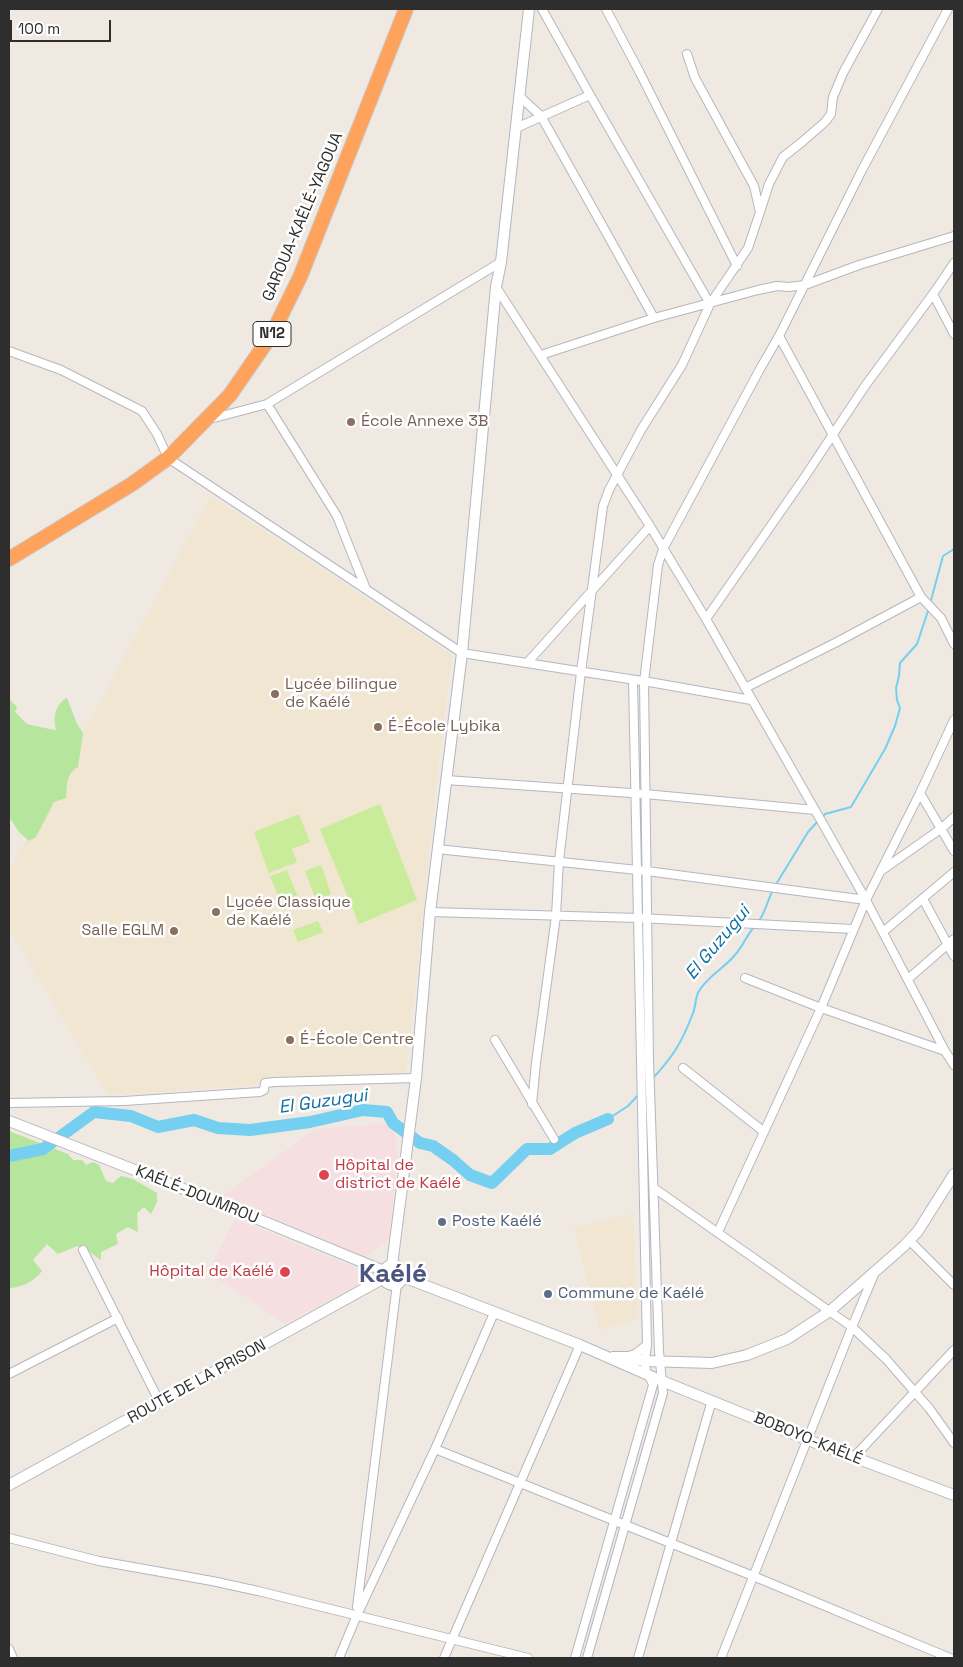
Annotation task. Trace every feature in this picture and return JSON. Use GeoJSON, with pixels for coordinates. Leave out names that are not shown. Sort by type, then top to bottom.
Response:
{"type":"FeatureCollection","features":[{"type":"Feature","properties":{"kind":"highway","name":"GAROUA-KAÉLÉ-YAGOUA"},"geometry":{"type":"LineString","coordinates":[[9,558],[132,484],[168,458],[230,394],[272,334],[300,277],[406,9]]}},
{"type":"Feature","properties":{"kind":"main road"},"geometry":{"type":"LineString","coordinates":[[529,9],[501,262],[496,287],[462,653],[430,912],[416,1078],[409,1136],[387,1271],[401,1268],[400,1281],[580,1345],[648,1374]]}},
{"type":"Feature","properties":{"kind":"main road","name":"KAÉLÉ-DOUMROU"},"geometry":{"type":"LineString","coordinates":[[9,1121],[387,1271],[389,1284],[400,1281]]}},
{"type":"Feature","properties":{"kind":"main road"},"geometry":{"type":"LineString","coordinates":[[608,1357],[625,1357],[660,1362],[712,1363],[740,1357],[787,1339],[830,1311],[909,1240],[918,1231],[954,1174]]}},
{"type":"Feature","properties":{"kind":"main road","name":"ROUTE DE LA PRISON"},"geometry":{"type":"LineString","coordinates":[[9,1485],[160,1402],[387,1271]]}},
{"type":"Feature","properties":{"kind":"main road","name":"BOBOYO-KAÉLÉ"},"geometry":{"type":"LineString","coordinates":[[648,1374],[808,1440],[954,1496]]}},
{"type":"Feature","properties":{"kind":"street"},"geometry":{"type":"LineString","coordinates":[[542,9],[710,304]]}},
{"type":"Feature","properties":{"kind":"street"},"geometry":{"type":"LineString","coordinates":[[606,9],[737,266]]}},
{"type":"Feature","properties":{"kind":"street"},"geometry":{"type":"LineString","coordinates":[[532,1104],[556,916],[560,861],[581,672],[603,506],[641,430],[682,366],[710,304],[748,248],[768,184],[783,157],[825,122],[830,114],[833,97],[843,73],[878,9]]}},
{"type":"Feature","properties":{"kind":"street"},"geometry":{"type":"LineString","coordinates":[[587,1658],[663,1393],[660,1362],[649,1060],[648,919],[644,794],[644,682],[656,579],[663,549],[779,336],[862,170],[948,9]]}},
{"type":"Feature","properties":{"kind":"street"},"geometry":{"type":"LineString","coordinates":[[687,54],[695,78],[754,186],[760,212]]}},
{"type":"Feature","properties":{"kind":"street"},"geometry":{"type":"LineString","coordinates":[[516,128],[590,95]]}},
{"type":"Feature","properties":{"kind":"street"},"geometry":{"type":"LineString","coordinates":[[519,96],[541,116],[654,318]]}},
{"type":"Feature","properties":{"kind":"street"},"geometry":{"type":"LineString","coordinates":[[541,355],[654,318],[777,286],[805,285],[859,265],[954,236]]}},
{"type":"Feature","properties":{"kind":"street"},"geometry":{"type":"LineString","coordinates":[[207,419],[267,404],[501,262]]}},
{"type":"Feature","properties":{"kind":"street"},"geometry":{"type":"LineString","coordinates":[[706,619],[865,386],[954,263]]}},
{"type":"Feature","properties":{"kind":"street"},"geometry":{"type":"LineString","coordinates":[[496,287],[618,475],[706,619],[866,900],[954,1065]]}},
{"type":"Feature","properties":{"kind":"street"},"geometry":{"type":"LineString","coordinates":[[933,294],[954,334]]}},
{"type":"Feature","properties":{"kind":"street"},"geometry":{"type":"LineString","coordinates":[[779,336],[922,597],[941,618],[954,644]]}},
{"type":"Feature","properties":{"kind":"street"},"geometry":{"type":"LineString","coordinates":[[9,351],[61,370],[142,411],[157,434],[168,458],[462,653],[752,700]]}},
{"type":"Feature","properties":{"kind":"street"},"geometry":{"type":"LineString","coordinates":[[267,404],[336,516],[366,590]]}},
{"type":"Feature","properties":{"kind":"street"},"geometry":{"type":"LineString","coordinates":[[527,663],[650,526]]}},
{"type":"Feature","properties":{"kind":"street"},"geometry":{"type":"LineString","coordinates":[[745,688],[922,597]]}},
{"type":"Feature","properties":{"kind":"street"},"geometry":{"type":"LineString","coordinates":[[575,1658],[653,1385],[645,1361],[647,1344],[634,680]]}},
{"type":"Feature","properties":{"kind":"street"},"geometry":{"type":"LineString","coordinates":[[718,1232],[821,1008],[866,900],[920,793],[954,720]]}},
{"type":"Feature","properties":{"kind":"street"},"geometry":{"type":"LineString","coordinates":[[446,780],[644,794],[815,810]]}},
{"type":"Feature","properties":{"kind":"street"},"geometry":{"type":"LineString","coordinates":[[920,793],[954,850]]}},
{"type":"Feature","properties":{"kind":"street"},"geometry":{"type":"LineString","coordinates":[[879,872],[942,828],[954,817]]}},
{"type":"Feature","properties":{"kind":"street"},"geometry":{"type":"LineString","coordinates":[[438,849],[647,871],[866,900]]}},
{"type":"Feature","properties":{"kind":"street"},"geometry":{"type":"LineString","coordinates":[[883,932],[954,872]]}},
{"type":"Feature","properties":{"kind":"street"},"geometry":{"type":"LineString","coordinates":[[923,899],[954,956]]}},
{"type":"Feature","properties":{"kind":"street"},"geometry":{"type":"LineString","coordinates":[[430,912],[639,918],[853,929]]}},
{"type":"Feature","properties":{"kind":"street"},"geometry":{"type":"LineString","coordinates":[[908,979],[954,938]]}},
{"type":"Feature","properties":{"kind":"street"},"geometry":{"type":"LineString","coordinates":[[745,978],[821,1008],[945,1051]]}},
{"type":"Feature","properties":{"kind":"street"},"geometry":{"type":"LineString","coordinates":[[494,1040],[554,1139]]}},
{"type":"Feature","properties":{"kind":"street"},"geometry":{"type":"LineString","coordinates":[[683,1068],[763,1131]]}},
{"type":"Feature","properties":{"kind":"street"},"geometry":{"type":"LineString","coordinates":[[9,1103],[124,1101],[260,1092],[264,1090],[265,1083],[416,1078]]}},
{"type":"Feature","properties":{"kind":"street"},"geometry":{"type":"LineString","coordinates":[[654,1188],[852,1327],[886,1359],[929,1408],[954,1443]]}},
{"type":"Feature","properties":{"kind":"street"},"geometry":{"type":"LineString","coordinates":[[909,1240],[954,1285]]}},
{"type":"Feature","properties":{"kind":"street"},"geometry":{"type":"LineString","coordinates":[[83,1250],[160,1402]]}},
{"type":"Feature","properties":{"kind":"street"},"geometry":{"type":"LineString","coordinates":[[721,1658],[875,1272]]}},
{"type":"Feature","properties":{"kind":"street"},"geometry":{"type":"LineString","coordinates":[[356,1615],[400,1281]]}},
{"type":"Feature","properties":{"kind":"street"},"geometry":{"type":"LineString","coordinates":[[339,1658],[356,1615],[435,1449],[494,1313]]}},
{"type":"Feature","properties":{"kind":"street"},"geometry":{"type":"LineString","coordinates":[[9,1374],[118,1318]]}},
{"type":"Feature","properties":{"kind":"street"},"geometry":{"type":"LineString","coordinates":[[625,1357],[635,1354],[647,1344]]}},
{"type":"Feature","properties":{"kind":"street"},"geometry":{"type":"LineString","coordinates":[[444,1658],[580,1345]]}},
{"type":"Feature","properties":{"kind":"street"},"geometry":{"type":"LineString","coordinates":[[854,1457],[954,1350]]}},
{"type":"Feature","properties":{"kind":"street"},"geometry":{"type":"LineString","coordinates":[[638,1658],[712,1400]]}},
{"type":"Feature","properties":{"kind":"street"},"geometry":{"type":"LineString","coordinates":[[435,1449],[753,1576],[950,1658]]}},
{"type":"Feature","properties":{"kind":"street"},"geometry":{"type":"LineString","coordinates":[[9,1538],[99,1561],[212,1581],[528,1658]]}},
{"type":"Feature","properties":{"kind":"street"},"geometry":{"type":"LineString","coordinates":[[9,1649],[13,1658]]}},
{"type":"Feature","properties":{"kind":"shaded area"},"geometry":{"type":"Polygon","coordinates":[[[211,496],[452,655],[440,749],[406,1075],[108,1095],[9,928],[9,871],[211,496]]]}},
{"type":"Feature","properties":{"kind":"shaded area","name":"Hôpital de district de Kaélé"},"geometry":{"type":"Polygon","coordinates":[[[393,1123],[397,1152],[390,1238],[365,1257],[221,1197],[316,1129],[393,1123]]]}},
{"type":"Feature","properties":{"kind":"shaded area"},"geometry":{"type":"Polygon","coordinates":[[[633,1214],[637,1319],[600,1330],[574,1228],[633,1214]]]}},
{"type":"Feature","properties":{"kind":"shaded area","name":"Hôpital de Kaélé"},"geometry":{"type":"Polygon","coordinates":[[[235,1219],[363,1271],[360,1284],[285,1324],[231,1287],[207,1274],[235,1219]]]}},
{"type":"Feature","properties":{"kind":"green space"},"geometry":{"type":"Polygon","coordinates":[[[67,698],[77,724],[83,733],[78,767],[69,776],[66,798],[54,802],[36,837],[29,841],[19,832],[9,817],[9,699],[17,707],[15,712],[27,724],[56,730],[57,708],[67,698]]]}},
{"type":"Feature","properties":{"kind":"green space"},"geometry":{"type":"Polygon","coordinates":[[[380,804],[417,900],[359,924],[320,829],[380,804]]]}},
{"type":"Feature","properties":{"kind":"green space"},"geometry":{"type":"Polygon","coordinates":[[[299,814],[310,842],[292,849],[297,862],[269,873],[254,832],[299,814]]]}},
{"type":"Feature","properties":{"kind":"green space"},"geometry":{"type":"Polygon","coordinates":[[[321,865],[331,894],[316,900],[305,871],[321,865]]]}},
{"type":"Feature","properties":{"kind":"green space"},"geometry":{"type":"Polygon","coordinates":[[[287,870],[300,903],[284,910],[270,876],[287,870]]]}},
{"type":"Feature","properties":{"kind":"green space"},"geometry":{"type":"Polygon","coordinates":[[[318,921],[323,932],[298,942],[293,930],[318,921]]]}},
{"type":"Feature","properties":{"kind":"green space"},"geometry":{"type":"Polygon","coordinates":[[[9,1131],[68,1154],[73,1160],[82,1160],[86,1165],[93,1162],[99,1165],[106,1181],[113,1183],[121,1176],[133,1179],[157,1193],[157,1202],[151,1214],[144,1207],[137,1213],[138,1232],[128,1227],[116,1234],[118,1244],[101,1252],[101,1260],[87,1250],[77,1246],[58,1254],[47,1244],[33,1260],[42,1271],[32,1281],[10,1288],[9,1291],[9,1131]]]}},
{"type":"Feature","properties":{"kind":"waterway","name":"El Guzugui"},"geometry":{"type":"LineString","coordinates":[[930,604],[943,556],[954,549]]}},
{"type":"Feature","properties":{"kind":"waterway","name":"El Guzugui"},"geometry":{"type":"LineString","coordinates":[[821,818],[825,814],[851,807],[885,749],[900,708],[896,688],[900,663],[917,644],[929,608]]}},
{"type":"Feature","properties":{"kind":"waterway","name":"El Guzugui"},"geometry":{"type":"LineString","coordinates":[[775,886],[808,832],[818,821]]}},
{"type":"Feature","properties":{"kind":"waterway","name":"El Guzugui"},"geometry":{"type":"LineString","coordinates":[[758,922],[773,890]]}},
{"type":"Feature","properties":{"kind":"waterway","name":"El Guzugui"},"geometry":{"type":"LineString","coordinates":[[653,1078],[672,1055],[681,1040],[693,1013],[699,991],[706,981],[737,953],[754,927]]}},
{"type":"Feature","properties":{"kind":"waterway","name":"El Guzugui"},"geometry":{"type":"LineString","coordinates":[[608,1119],[628,1106],[640,1093]]}},
{"type":"Feature","properties":{"kind":"waterway","name":"El Guzugui"},"geometry":{"type":"LineString","coordinates":[[9,1156],[43,1149],[94,1112],[131,1116],[158,1127],[194,1120],[218,1128],[250,1130],[310,1122],[363,1110],[387,1112],[393,1123],[420,1143],[433,1146],[470,1175],[492,1183],[527,1149],[550,1149],[575,1133],[608,1119]]}},
{"type":"Feature","properties":{"kind":"place","name":"École Annexe 3B"},"geometry":{"type":"Point","coordinates":[351,422]}},
{"type":"Feature","properties":{"kind":"place","name":"Lycée bilingue de Kaélé"},"geometry":{"type":"Point","coordinates":[275,694]}},
{"type":"Feature","properties":{"kind":"place","name":"É-École Lybika"},"geometry":{"type":"Point","coordinates":[378,727]}},
{"type":"Feature","properties":{"kind":"place","name":"Lycée Classique de Kaélé"},"geometry":{"type":"Point","coordinates":[216,912]}},
{"type":"Feature","properties":{"kind":"place","name":"Salle EGLM"},"geometry":{"type":"Point","coordinates":[174,931]}},
{"type":"Feature","properties":{"kind":"place","name":"É-École Centre"},"geometry":{"type":"Point","coordinates":[290,1040]}},
{"type":"Feature","properties":{"kind":"place","name":"Hôpital de district de Kaélé"},"geometry":{"type":"Point","coordinates":[324,1175]}},
{"type":"Feature","properties":{"kind":"place","name":"Poste Kaélé"},"geometry":{"type":"Point","coordinates":[442,1222]}},
{"type":"Feature","properties":{"kind":"place","name":"Hôpital de Kaélé"},"geometry":{"type":"Point","coordinates":[285,1272]}},
{"type":"Feature","properties":{"kind":"place","name":"Commune de Kaélé"},"geometry":{"type":"Point","coordinates":[548,1294]}},
{"type":"Feature","properties":{"kind":"district","name":"Kaélé"},"geometry":{"type":"Point","coordinates":[393,1275]}}]}
